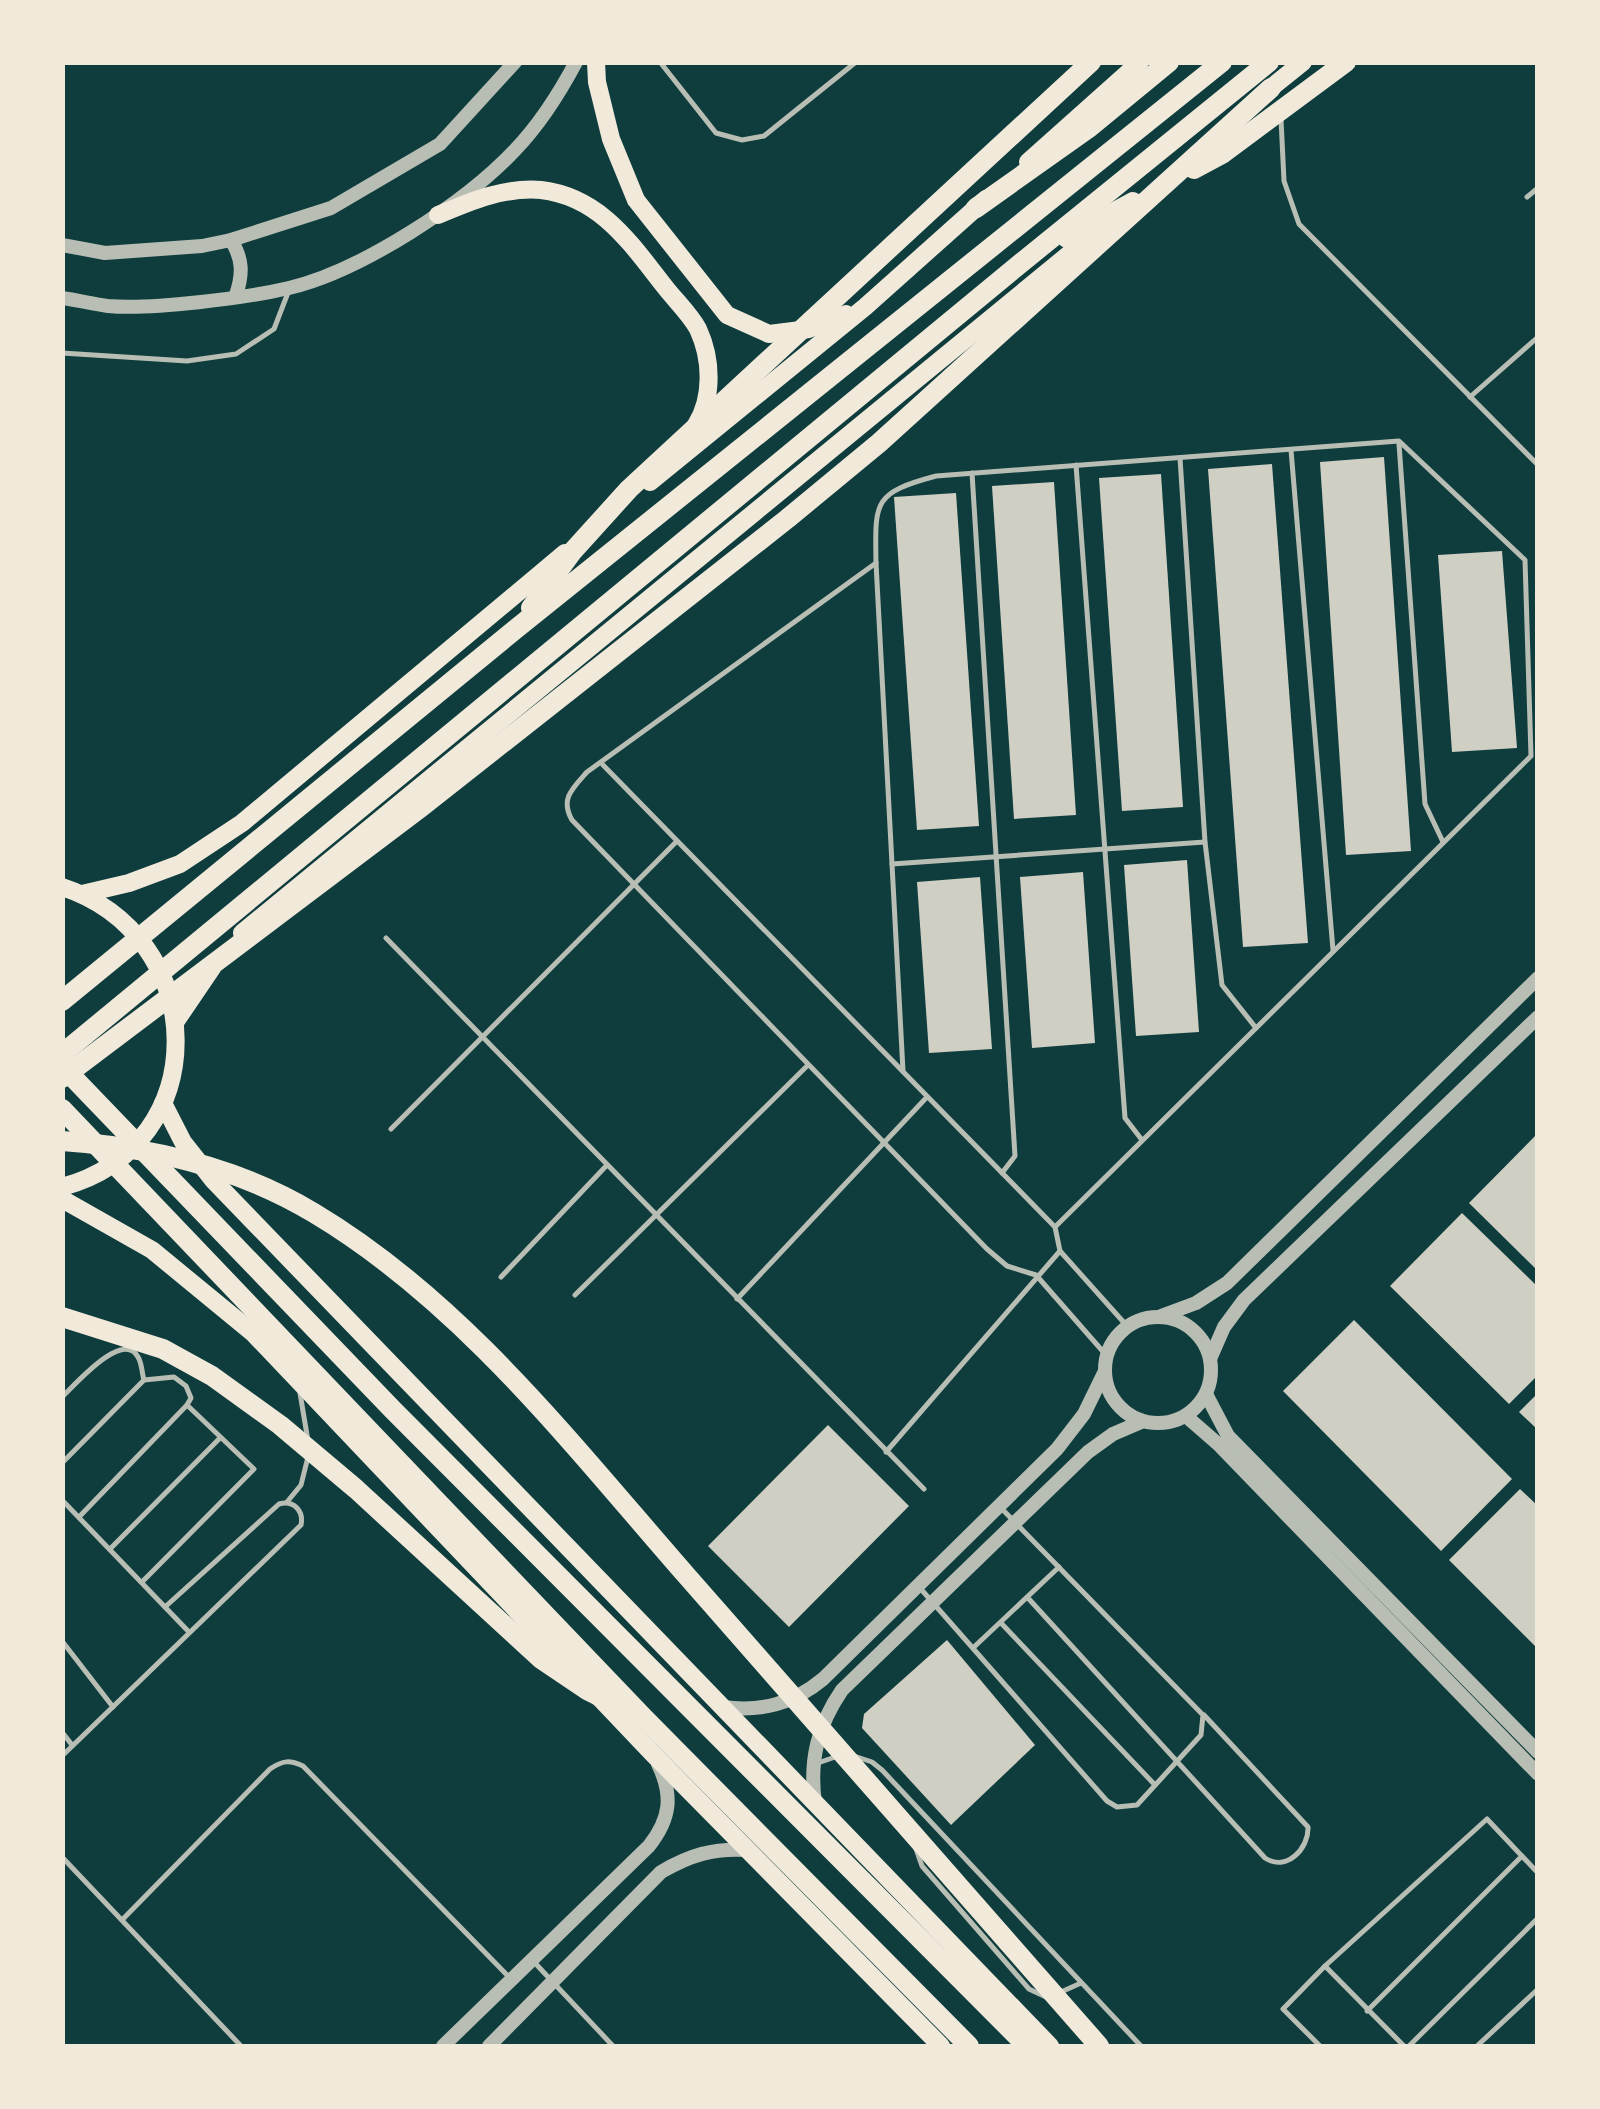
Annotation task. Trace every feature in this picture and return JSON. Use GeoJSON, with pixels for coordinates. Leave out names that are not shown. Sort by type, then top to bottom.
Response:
{"type":"FeatureCollection","features":[{"type":"Feature","properties":{"kind":"highway"},"geometry":{"type":"LineString","coordinates":[[517,628],[572,552],[629,489],[1092,62]]}},
{"type":"Feature","properties":{"kind":"highway"},"geometry":{"type":"LineString","coordinates":[[976,208],[1090,127],[1169,62]]}},
{"type":"Feature","properties":{"kind":"highway"},"geometry":{"type":"LineString","coordinates":[[62,1000],[517,628],[1222,62]]}},
{"type":"Feature","properties":{"kind":"highway"},"geometry":{"type":"LineString","coordinates":[[62,1054],[1269,62]]}},
{"type":"Feature","properties":{"kind":"highway"},"geometry":{"type":"LineString","coordinates":[[1021,263],[1222,154],[1346,62]]}},
{"type":"Feature","properties":{"kind":"highway"},"geometry":{"type":"LineString","coordinates":[[62,1078],[420,808],[787,519],[879,443],[1288,79]]}},
{"type":"Feature","properties":{"kind":"highway"},"geometry":{"type":"LineString","coordinates":[[62,1066],[393,1410],[1027,2046]]}},
{"type":"Feature","properties":{"kind":"highway"},"geometry":{"type":"LineString","coordinates":[[62,1108],[644,1718],[969,2046]]}},
{"type":"Feature","properties":{"kind":"highway"},"geometry":{"type":"LineString","coordinates":[[62,1142],[150,1151],[240,1177],[312,1212],[379,1256],[520,1386],[1099,2046]]}},
{"type":"Feature","properties":{"kind":"highway"},"geometry":{"type":"LineString","coordinates":[[62,1318],[163,1349],[212,1376],[280,1424],[356,1489],[541,1659],[588,1690],[644,1718]]}},
{"type":"Feature","properties":{"kind":"main road"},"geometry":{"type":"LineString","coordinates":[[596,62],[611,139],[636,200],[727,315],[770,334],[809,329],[865,307]]}},
{"type":"Feature","properties":{"kind":"main road"},"geometry":{"type":"LineString","coordinates":[[82,894],[180,864],[242,822],[865,307],[1140,62]]}},
{"type":"Feature","properties":{"kind":"main road"},"geometry":{"type":"LineString","coordinates":[[176,1022],[215,964],[248,926],[1288,79]]}},
{"type":"Feature","properties":{"kind":"main road"},"geometry":{"type":"LineString","coordinates":[[438,215],[490,194],[541,190],[578,200],[614,222],[698,328],[710,371],[704,413],[672,463]]}},
{"type":"Feature","properties":{"kind":"main road"},"geometry":{"type":"LineString","coordinates":[[62,887],[82,894],[126,922],[146,945],[170,989],[177,1049],[163,1102],[148,1129],[128,1152],[104,1170],[62,1188]]}},
{"type":"Feature","properties":{"kind":"main road"},"geometry":{"type":"LineString","coordinates":[[163,1102],[183,1142],[213,1180],[1050,2046]]}},
{"type":"Feature","properties":{"kind":"main road"},"geometry":{"type":"LineString","coordinates":[[62,1199],[152,1250],[194,1282],[292,1372],[653,1754],[941,2046]]}},
{"type":"Feature","properties":{"kind":"street"},"geometry":{"type":"LineString","coordinates":[[62,245],[105,252],[202,246],[331,208],[440,144],[515,62]]}},
{"type":"Feature","properties":{"kind":"street"},"geometry":{"type":"LineString","coordinates":[[62,298],[110,306],[236,296],[290,288],[377,252],[438,215],[514,151],[558,96],[576,62]]}},
{"type":"Feature","properties":{"kind":"street"},"geometry":{"type":"LineString","coordinates":[[230,240],[239,253],[242,276],[236,296]]}},
{"type":"Feature","properties":{"kind":"street"},"geometry":{"type":"LineString","coordinates":[[1162,1316],[1178,1320],[1204,1343],[1212,1377],[1206,1394],[1186,1418],[1160,1424],[1141,1422],[1122,1411],[1110,1394],[1104,1374],[1106,1355],[1114,1339],[1143,1318],[1196,1304],[1227,1284],[1538,978]]}},
{"type":"Feature","properties":{"kind":"street"},"geometry":{"type":"LineString","coordinates":[[1210,1359],[1224,1327],[1244,1300],[1538,1018]]}},
{"type":"Feature","properties":{"kind":"street"},"geometry":{"type":"LineString","coordinates":[[723,1707],[769,1707],[798,1697],[823,1679],[1072,1432],[1104,1374]]}},
{"type":"Feature","properties":{"kind":"street"},"geometry":{"type":"LineString","coordinates":[[1206,1394],[1228,1436],[1538,1752]]}},
{"type":"Feature","properties":{"kind":"street"},"geometry":{"type":"LineString","coordinates":[[1186,1418],[1218,1444],[1538,1774]]}},
{"type":"Feature","properties":{"kind":"street"},"geometry":{"type":"LineString","coordinates":[[815,1803],[812,1765],[820,1729],[842,1690],[1088,1452],[1113,1434],[1141,1422]]}},
{"type":"Feature","properties":{"kind":"street"},"geometry":{"type":"LineString","coordinates":[[443,2046],[663,1828],[669,1807],[667,1782],[653,1754]]}},
{"type":"Feature","properties":{"kind":"street"},"geometry":{"type":"LineString","coordinates":[[490,2046],[661,1872],[685,1858],[718,1848],[747,1850]]}},
{"type":"Feature","properties":{"kind":"lane"},"geometry":{"type":"LineString","coordinates":[[660,62],[716,133],[742,140],[764,136],[856,62]]}},
{"type":"Feature","properties":{"kind":"lane"},"geometry":{"type":"LineString","coordinates":[[1288,79],[1280,126],[1281,159],[1299,224],[1538,465]]}},
{"type":"Feature","properties":{"kind":"lane"},"geometry":{"type":"LineString","coordinates":[[1527,197],[1538,188]]}},
{"type":"Feature","properties":{"kind":"lane"},"geometry":{"type":"LineString","coordinates":[[62,352],[187,361],[236,354],[274,329],[290,288]]}},
{"type":"Feature","properties":{"kind":"lane"},"geometry":{"type":"LineString","coordinates":[[1470,397],[1538,337]]}},
{"type":"Feature","properties":{"kind":"lane"},"geometry":{"type":"LineString","coordinates":[[1399,442],[1426,804],[1444,842]]}},
{"type":"Feature","properties":{"kind":"lane"},"geometry":{"type":"LineString","coordinates":[[903,1071],[876,563],[875,522],[882,500],[900,486],[936,476],[1399,442],[1524,560],[1531,756],[1054,1227]]}},
{"type":"Feature","properties":{"kind":"lane"},"geometry":{"type":"LineString","coordinates":[[1291,450],[1333,952]]}},
{"type":"Feature","properties":{"kind":"lane"},"geometry":{"type":"LineString","coordinates":[[1180,458],[1205,842],[1222,985],[1256,1028]]}},
{"type":"Feature","properties":{"kind":"lane"},"geometry":{"type":"LineString","coordinates":[[1076,466],[1125,1118],[1142,1140]]}},
{"type":"Feature","properties":{"kind":"lane"},"geometry":{"type":"LineString","coordinates":[[972,473],[1015,1156],[1002,1173]]}},
{"type":"Feature","properties":{"kind":"lane"},"geometry":{"type":"LineString","coordinates":[[876,563],[587,772],[567,794],[566,809],[572,820],[884,1143],[1007,1266],[1036,1275],[1106,1355]]}},
{"type":"Feature","properties":{"kind":"lane"},"geometry":{"type":"LineString","coordinates":[[602,764],[1054,1227],[1060,1251],[1127,1326]]}},
{"type":"Feature","properties":{"kind":"lane"},"geometry":{"type":"LineString","coordinates":[[391,1129],[677,841]]}},
{"type":"Feature","properties":{"kind":"lane"},"geometry":{"type":"LineString","coordinates":[[892,864],[1205,842]]}},
{"type":"Feature","properties":{"kind":"lane"},"geometry":{"type":"LineString","coordinates":[[386,938],[924,1489]]}},
{"type":"Feature","properties":{"kind":"lane"},"geometry":{"type":"LineString","coordinates":[[576,1295],[808,1064]]}},
{"type":"Feature","properties":{"kind":"lane"},"geometry":{"type":"LineString","coordinates":[[738,1299],[928,1096]]}},
{"type":"Feature","properties":{"kind":"lane"},"geometry":{"type":"LineString","coordinates":[[501,1277],[607,1165]]}},
{"type":"Feature","properties":{"kind":"lane"},"geometry":{"type":"LineString","coordinates":[[886,1452],[1060,1251]]}},
{"type":"Feature","properties":{"kind":"lane"},"geometry":{"type":"LineString","coordinates":[[62,1396],[100,1360],[123,1348],[138,1357],[144,1380]]}},
{"type":"Feature","properties":{"kind":"lane"},"geometry":{"type":"LineString","coordinates":[[165,1607],[279,1504],[287,1502],[301,1485],[308,1463],[304,1406],[292,1372]]}},
{"type":"Feature","properties":{"kind":"lane"},"geometry":{"type":"LineString","coordinates":[[62,1463],[144,1380],[174,1377],[186,1386],[190,1398],[187,1405],[78,1517]]}},
{"type":"Feature","properties":{"kind":"lane"},"geometry":{"type":"LineString","coordinates":[[142,1582],[254,1469],[187,1405]]}},
{"type":"Feature","properties":{"kind":"lane"},"geometry":{"type":"LineString","coordinates":[[110,1549],[221,1437]]}},
{"type":"Feature","properties":{"kind":"lane"},"geometry":{"type":"LineString","coordinates":[[62,1500],[189,1632]]}},
{"type":"Feature","properties":{"kind":"lane"},"geometry":{"type":"LineString","coordinates":[[62,1756],[301,1525],[300,1513],[287,1502]]}},
{"type":"Feature","properties":{"kind":"lane"},"geometry":{"type":"LineString","coordinates":[[999,1506],[1304,1822],[1308,1836],[1295,1856],[1276,1865],[1265,1858],[1028,1598]]}},
{"type":"Feature","properties":{"kind":"lane"},"geometry":{"type":"LineString","coordinates":[[973,1648],[1059,1568]]}},
{"type":"Feature","properties":{"kind":"lane"},"geometry":{"type":"LineString","coordinates":[[918,1586],[1107,1801],[1118,1808],[1137,1805],[1201,1736],[1203,1715]]}},
{"type":"Feature","properties":{"kind":"lane"},"geometry":{"type":"LineString","coordinates":[[1001,1623],[1155,1785]]}},
{"type":"Feature","properties":{"kind":"lane"},"geometry":{"type":"LineString","coordinates":[[62,1640],[113,1706]]}},
{"type":"Feature","properties":{"kind":"lane"},"geometry":{"type":"LineString","coordinates":[[62,1732],[72,1746]]}},
{"type":"Feature","properties":{"kind":"lane"},"geometry":{"type":"LineString","coordinates":[[812,1765],[846,1755],[872,1762],[1140,2046]]}},
{"type":"Feature","properties":{"kind":"lane"},"geometry":{"type":"LineString","coordinates":[[122,1920],[270,1769],[291,1760],[304,1766],[512,1980]]}},
{"type":"Feature","properties":{"kind":"lane"},"geometry":{"type":"LineString","coordinates":[[1320,2046],[1283,2008],[1487,1819],[1538,1873]]}},
{"type":"Feature","properties":{"kind":"lane"},"geometry":{"type":"LineString","coordinates":[[929,1821],[917,1837],[917,1857],[922,1866],[1029,1989],[1047,1997],[1081,1983]]}},
{"type":"Feature","properties":{"kind":"lane"},"geometry":{"type":"LineString","coordinates":[[1367,2011],[1522,1856]]}},
{"type":"Feature","properties":{"kind":"lane"},"geometry":{"type":"LineString","coordinates":[[62,1857],[240,2046]]}},
{"type":"Feature","properties":{"kind":"lane"},"geometry":{"type":"LineString","coordinates":[[1326,1966],[1406,2046],[1538,1918]]}},
{"type":"Feature","properties":{"kind":"lane"},"geometry":{"type":"LineString","coordinates":[[532,1960],[612,2046]]}},
{"type":"Feature","properties":{"kind":"lane"},"geometry":{"type":"LineString","coordinates":[[1476,2046],[1538,1990]]}},
{"type":"Feature","properties":{"kind":"building"},"geometry":{"type":"Polygon","coordinates":[[[1384,457],[1411,851],[1346,855],[1320,462],[1384,457]]]}},
{"type":"Feature","properties":{"kind":"building"},"geometry":{"type":"Polygon","coordinates":[[[1272,464],[1308,943],[1243,947],[1208,469],[1272,464]]]}},
{"type":"Feature","properties":{"kind":"building"},"geometry":{"type":"Polygon","coordinates":[[[1161,474],[1183,807],[1122,811],[1099,478],[1161,474]]]}},
{"type":"Feature","properties":{"kind":"building"},"geometry":{"type":"Polygon","coordinates":[[[1054,482],[1076,815],[1014,819],[992,486],[1054,482]]]}},
{"type":"Feature","properties":{"kind":"building"},"geometry":{"type":"Polygon","coordinates":[[[956,493],[979,826],[917,830],[894,497],[956,493]]]}},
{"type":"Feature","properties":{"kind":"building"},"geometry":{"type":"Polygon","coordinates":[[[1502,551],[1517,748],[1452,752],[1438,555],[1502,551]]]}},
{"type":"Feature","properties":{"kind":"building"},"geometry":{"type":"Polygon","coordinates":[[[1187,860],[1199,1032],[1136,1036],[1124,865],[1187,860]]]}},
{"type":"Feature","properties":{"kind":"building"},"geometry":{"type":"Polygon","coordinates":[[[1083,872],[1095,1043],[1032,1048],[1020,877],[1083,872]]]}},
{"type":"Feature","properties":{"kind":"building"},"geometry":{"type":"Polygon","coordinates":[[[980,877],[992,1049],[929,1053],[917,882],[980,877]]]}},
{"type":"Feature","properties":{"kind":"building"},"geometry":{"type":"Polygon","coordinates":[[[1538,1133],[1538,1271],[1469,1203],[1538,1133]]]}},
{"type":"Feature","properties":{"kind":"building"},"geometry":{"type":"Polygon","coordinates":[[[1462,1213],[1538,1287],[1538,1375],[1509,1404],[1390,1286],[1462,1213]]]}},
{"type":"Feature","properties":{"kind":"building"},"geometry":{"type":"Polygon","coordinates":[[[1354,1320],[1512,1479],[1441,1551],[1283,1391],[1354,1320]]]}},
{"type":"Feature","properties":{"kind":"building"},"geometry":{"type":"Polygon","coordinates":[[[1538,1393],[1538,1430],[1519,1412],[1538,1393]]]}},
{"type":"Feature","properties":{"kind":"building"},"geometry":{"type":"Polygon","coordinates":[[[828,1425],[909,1506],[789,1627],[708,1546],[828,1425]]]}},
{"type":"Feature","properties":{"kind":"building"},"geometry":{"type":"Polygon","coordinates":[[[1520,1489],[1538,1506],[1538,1649],[1449,1560],[1520,1489]]]}},
{"type":"Feature","properties":{"kind":"building"},"geometry":{"type":"Polygon","coordinates":[[[947,1640],[1035,1745],[951,1825],[862,1728],[864,1714],[947,1640]]]}}]}
